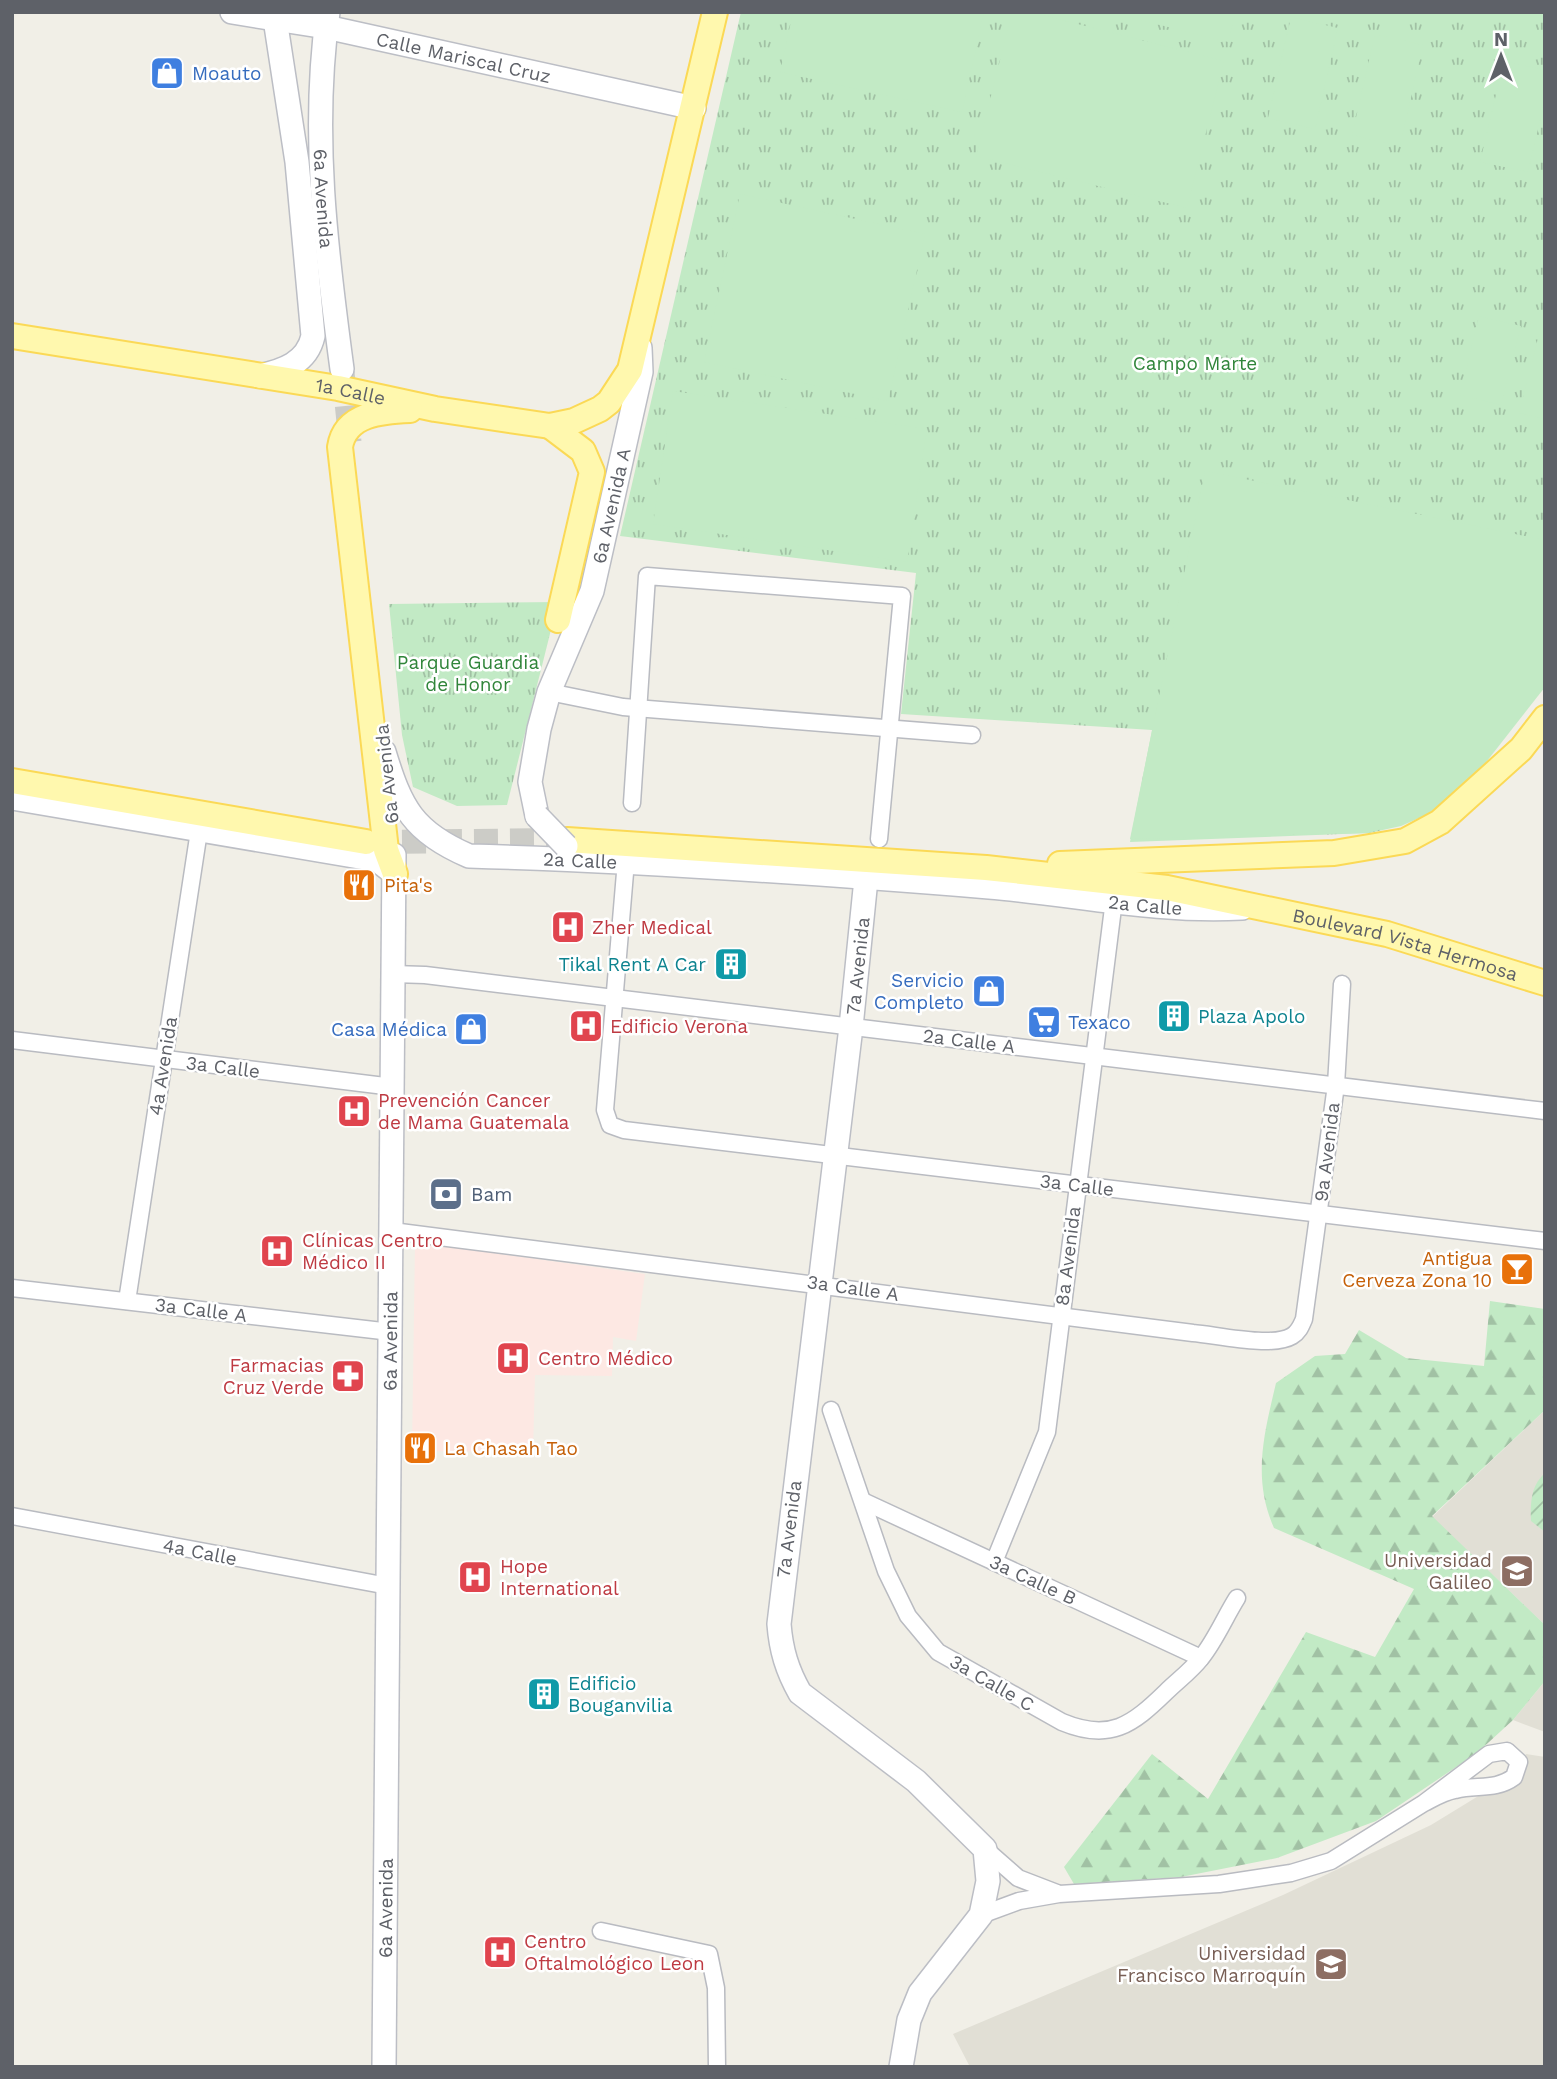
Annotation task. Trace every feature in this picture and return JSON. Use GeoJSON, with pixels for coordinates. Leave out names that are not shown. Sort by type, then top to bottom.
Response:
{"type":"FeatureCollection","features":[{"type":"Feature","properties":{"kind":"main road","name":"6a Avenida A"},"geometry":{"type":"LineString","coordinates":[[639,334],[715,12]]}},
{"type":"Feature","properties":{"kind":"main road","name":"1a Calle"},"geometry":{"type":"LineString","coordinates":[[12,336],[357,392],[435,409],[550,426],[587,416],[609,402],[626,378],[639,334]]}},
{"type":"Feature","properties":{"kind":"main road"},"geometry":{"type":"LineString","coordinates":[[395,874],[386,850],[340,447],[343,435],[360,418],[395,411],[435,409]]}},
{"type":"Feature","properties":{"kind":"main road"},"geometry":{"type":"LineString","coordinates":[[550,426],[583,452],[592,472],[558,620]]}},
{"type":"Feature","properties":{"kind":"main road"},"geometry":{"type":"LineString","coordinates":[[986,868],[1192,857],[1334,853],[1405,841],[1440,822],[1521,749],[1545,718]]}},
{"type":"Feature","properties":{"kind":"main road"},"geometry":{"type":"LineString","coordinates":[[13,798],[366,842]]}},
{"type":"Feature","properties":{"kind":"main road","name":"2a Calle"},"geometry":{"type":"LineString","coordinates":[[566,843],[986,868],[1167,888],[1264,907]]}},
{"type":"Feature","properties":{"kind":"main road","name":"Boulevard Vista Hermosa"},"geometry":{"type":"LineString","coordinates":[[1264,907],[1387,934],[1545,983]]}},
{"type":"Feature","properties":{"kind":"street","name":"Calle Mariscal Cruz"},"geometry":{"type":"LineString","coordinates":[[232,12],[327,20],[694,108]]}},
{"type":"Feature","properties":{"kind":"street"},"geometry":{"type":"LineString","coordinates":[[259,376],[282,371],[296,362],[307,353],[313,336],[297,162],[275,16]]}},
{"type":"Feature","properties":{"kind":"street"},"geometry":{"type":"LineString","coordinates":[[297,162],[312,54],[327,20]]}},
{"type":"Feature","properties":{"kind":"street","name":"6a Avenida"},"geometry":{"type":"LineString","coordinates":[[327,20],[320,125],[320,178],[342,369]]}},
{"type":"Feature","properties":{"kind":"street","name":"6a Avenida A"},"geometry":{"type":"LineString","coordinates":[[616,860],[566,843],[537,816],[530,782],[539,729],[550,692],[592,591],[641,372],[639,334]]}},
{"type":"Feature","properties":{"kind":"street","name":"6a Avenida"},"geometry":{"type":"LineString","coordinates":[[353,463],[395,874],[384,2067]]}},
{"type":"Feature","properties":{"kind":"street"},"geometry":{"type":"LineString","coordinates":[[632,803],[647,576],[902,596],[878,839]]}},
{"type":"Feature","properties":{"kind":"street"},"geometry":{"type":"LineString","coordinates":[[550,692],[638,708],[972,735]]}},
{"type":"Feature","properties":{"kind":"street","name":"2a Calle"},"geometry":{"type":"LineString","coordinates":[[384,752],[402,805],[429,834],[445,846],[469,856],[616,860],[990,887],[1200,911],[1264,907]]}},
{"type":"Feature","properties":{"kind":"street"},"geometry":{"type":"LineString","coordinates":[[13,798],[377,859],[395,874]]}},
{"type":"Feature","properties":{"kind":"street","name":"4a Avenida"},"geometry":{"type":"LineString","coordinates":[[127,1301],[199,831]]}},
{"type":"Feature","properties":{"kind":"street"},"geometry":{"type":"LineString","coordinates":[[614,998],[616,860]]}},
{"type":"Feature","properties":{"kind":"street","name":"7a Avenida"},"geometry":{"type":"LineString","coordinates":[[866,879],[836,1156],[782,1587],[779,1624],[781,1650],[789,1675],[800,1693],[916,1781],[952,1813],[985,1849]]}},
{"type":"Feature","properties":{"kind":"street","name":"8a Avenida"},"geometry":{"type":"LineString","coordinates":[[994,1562],[1047,1432],[1114,900]]}},
{"type":"Feature","properties":{"kind":"street","name":"2a Calle A"},"geometry":{"type":"LineString","coordinates":[[393,974],[614,998],[1545,1111]]}},
{"type":"Feature","properties":{"kind":"street","name":"9a Avenida"},"geometry":{"type":"LineString","coordinates":[[1304,1319],[1336,1085],[1342,984]]}},
{"type":"Feature","properties":{"kind":"street","name":"3a Calle"},"geometry":{"type":"LineString","coordinates":[[614,998],[604,1110],[610,1125],[624,1130],[1545,1241]]}},
{"type":"Feature","properties":{"kind":"street","name":"3a Calle"},"geometry":{"type":"LineString","coordinates":[[12,1040],[393,1087]]}},
{"type":"Feature","properties":{"kind":"street","name":"3a Calle A"},"geometry":{"type":"LineString","coordinates":[[392,1231],[1274,1341],[1290,1338],[1299,1331],[1304,1319]]}},
{"type":"Feature","properties":{"kind":"street","name":"3a Calle A"},"geometry":{"type":"LineString","coordinates":[[12,1288],[391,1332]]}},
{"type":"Feature","properties":{"kind":"street","name":"3a Calle C"},"geometry":{"type":"LineString","coordinates":[[831,1410],[865,1502],[886,1571],[908,1616],[938,1652],[1037,1710],[1081,1730],[1112,1730],[1139,1718],[1201,1658]]}},
{"type":"Feature","properties":{"kind":"street","name":"3a Calle B"},"geometry":{"type":"LineString","coordinates":[[865,1502],[1201,1658]]}},
{"type":"Feature","properties":{"kind":"street","name":"4a Calle"},"geometry":{"type":"LineString","coordinates":[[12,1517],[388,1586]]}},
{"type":"Feature","properties":{"kind":"street"},"geometry":{"type":"LineString","coordinates":[[1201,1658],[1237,1598]]}},
{"type":"Feature","properties":{"kind":"street"},"geometry":{"type":"LineString","coordinates":[[981,1915],[1019,1901],[1059,1894],[1179,1888],[1291,1873],[1331,1861],[1424,1802],[1489,1754],[1507,1751],[1519,1762],[1517,1772],[1505,1783],[1495,1787],[1453,1790],[1424,1802]]}},
{"type":"Feature","properties":{"kind":"street"},"geometry":{"type":"LineString","coordinates":[[985,1849],[1018,1878],[1059,1894]]}},
{"type":"Feature","properties":{"kind":"street"},"geometry":{"type":"LineString","coordinates":[[901,2067],[909,2020],[920,1993],[981,1915],[988,1881],[985,1849]]}},
{"type":"Feature","properties":{"kind":"street"},"geometry":{"type":"LineString","coordinates":[[601,1931],[704,1950],[712,1959],[716,1988],[717,2067]]}},
{"type":"Feature","properties":{"kind":"shaded area","name":"Centro Médico"},"geometry":{"type":"Polygon","coordinates":[[[415,1242],[645,1274],[636,1341],[613,1337],[612,1376],[535,1375],[533,1452],[412,1451],[415,1242]]]}},
{"type":"Feature","properties":{"kind":"shaded area","name":"Universidad Galileo"},"geometry":{"type":"Polygon","coordinates":[[[1545,1410],[1545,1625],[1432,1517],[1545,1410]]]}},
{"type":"Feature","properties":{"kind":"shaded area"},"geometry":{"type":"Polygon","coordinates":[[[1545,1681],[1545,1732],[1513,1720],[1545,1681]]]}},
{"type":"Feature","properties":{"kind":"shaded area","name":"Universidad Francisco Marroquín"},"geometry":{"type":"Polygon","coordinates":[[[1526,1754],[1545,1757],[1545,2067],[970,2067],[953,2034],[1283,1895],[1431,1825],[1516,1773],[1526,1754]]]}},
{"type":"Feature","properties":{"kind":"green space","name":"Campo Marte"},"geometry":{"type":"Polygon","coordinates":[[[741,12],[1545,12],[1545,687],[1426,815],[1401,826],[1369,833],[1130,842],[1152,730],[901,714],[916,573],[620,536],[741,12]]]}},
{"type":"Feature","properties":{"kind":"green space"},"geometry":{"type":"Polygon","coordinates":[[[793,12],[984,12],[962,112],[780,72],[793,12]]]}},
{"type":"Feature","properties":{"kind":"green space"},"geometry":{"type":"Polygon","coordinates":[[[1012,12],[1030,12],[1224,61],[1187,208],[976,156],[1012,12]]]}},
{"type":"Feature","properties":{"kind":"green space"},"geometry":{"type":"Polygon","coordinates":[[[1108,12],[1236,12],[1228,42],[1108,12]]]}},
{"type":"Feature","properties":{"kind":"green space"},"geometry":{"type":"Polygon","coordinates":[[[1291,17],[1338,28],[1315,129],[1268,118],[1291,17]]]}},
{"type":"Feature","properties":{"kind":"green space"},"geometry":{"type":"Polygon","coordinates":[[[1375,34],[1423,45],[1400,146],[1352,135],[1375,34]]]}},
{"type":"Feature","properties":{"kind":"green space"},"geometry":{"type":"Polygon","coordinates":[[[1504,61],[1545,70],[1545,99],[1528,172],[1480,162],[1504,61]]]}},
{"type":"Feature","properties":{"kind":"green space"},"geometry":{"type":"Polygon","coordinates":[[[740,194],[925,234],[888,401],[704,362],[740,194]]]}},
{"type":"Feature","properties":{"kind":"green space"},"geometry":{"type":"Polygon","coordinates":[[[1479,316],[1521,326],[1501,405],[1460,395],[1479,316]]]}},
{"type":"Feature","properties":{"kind":"green space"},"geometry":{"type":"Polygon","coordinates":[[[1539,334],[1545,335],[1545,419],[1519,413],[1539,334]]]}},
{"type":"Feature","properties":{"kind":"green space"},"geometry":{"type":"Polygon","coordinates":[[[673,391],[927,429],[907,562],[653,524],[673,391]]]}},
{"type":"Feature","properties":{"kind":"green space"},"geometry":{"type":"Polygon","coordinates":[[[1205,471],[1545,540],[1545,687],[1469,784],[1426,815],[1369,833],[1130,839],[1205,471]]]}},
{"type":"Feature","properties":{"kind":"green space","name":"Parque Guardia de Honor"},"geometry":{"type":"Polygon","coordinates":[[[558,602],[507,805],[457,806],[413,787],[402,735],[389,604],[558,602]]]}},
{"type":"Feature","properties":{"kind":"green space"},"geometry":{"type":"Polygon","coordinates":[[[1490,1301],[1545,1309],[1545,1410],[1432,1516],[1545,1625],[1545,1681],[1513,1720],[1477,1753],[1376,1821],[1277,1858],[1181,1877],[1074,1884],[1064,1867],[1152,1754],[1208,1799],[1306,1632],[1375,1657],[1414,1589],[1274,1528],[1263,1491],[1262,1456],[1276,1383],[1315,1356],[1345,1354],[1359,1330],[1406,1358],[1484,1366],[1490,1301]]]}},
{"type":"Feature","properties":{"kind":"green space"},"geometry":{"type":"Polygon","coordinates":[[[1545,1473],[1545,1532],[1531,1521],[1531,1501],[1534,1489],[1545,1473]]]}},
{"type":"Feature","properties":{"kind":"tunnel"},"geometry":{"type":"LineString","coordinates":[[343,372],[350,442]]}},
{"type":"Feature","properties":{"kind":"tunnel"},"geometry":{"type":"LineString","coordinates":[[366,842],[567,840]]}},
{"type":"Feature","properties":{"kind":"place","name":"Moauto"},"geometry":{"type":"Point","coordinates":[167,73]}},
{"type":"Feature","properties":{"kind":"place","name":"Pita's"},"geometry":{"type":"Point","coordinates":[359,885]}},
{"type":"Feature","properties":{"kind":"place","name":"Zher Medical"},"geometry":{"type":"Point","coordinates":[568,927]}},
{"type":"Feature","properties":{"kind":"place","name":"Tikal Rent A Car"},"geometry":{"type":"Point","coordinates":[731,964]}},
{"type":"Feature","properties":{"kind":"place","name":"Servicio Completo"},"geometry":{"type":"Point","coordinates":[989,991]}},
{"type":"Feature","properties":{"kind":"place","name":"Plaza Apolo"},"geometry":{"type":"Point","coordinates":[1174,1016]}},
{"type":"Feature","properties":{"kind":"place","name":"Texaco"},"geometry":{"type":"Point","coordinates":[1044,1022]}},
{"type":"Feature","properties":{"kind":"place","name":"Edificio Verona"},"geometry":{"type":"Point","coordinates":[586,1026]}},
{"type":"Feature","properties":{"kind":"place","name":"Casa Médica"},"geometry":{"type":"Point","coordinates":[471,1029]}},
{"type":"Feature","properties":{"kind":"place","name":"Prevención Cancer de Mama Guatemala"},"geometry":{"type":"Point","coordinates":[354,1111]}},
{"type":"Feature","properties":{"kind":"place","name":"Bam"},"geometry":{"type":"Point","coordinates":[446,1194]}},
{"type":"Feature","properties":{"kind":"place","name":"Clínicas Centro Médico II"},"geometry":{"type":"Point","coordinates":[277,1251]}},
{"type":"Feature","properties":{"kind":"place","name":"Antigua Cerveza Zona 10"},"geometry":{"type":"Point","coordinates":[1517,1269]}},
{"type":"Feature","properties":{"kind":"place","name":"Centro Médico"},"geometry":{"type":"Point","coordinates":[513,1358]}},
{"type":"Feature","properties":{"kind":"place","name":"Farmacias Cruz Verde"},"geometry":{"type":"Point","coordinates":[348,1376]}},
{"type":"Feature","properties":{"kind":"place","name":"La Chasah Tao"},"geometry":{"type":"Point","coordinates":[420,1448]}},
{"type":"Feature","properties":{"kind":"place","name":"Universidad Galileo"},"geometry":{"type":"Point","coordinates":[1517,1571]}},
{"type":"Feature","properties":{"kind":"place","name":"Hope International"},"geometry":{"type":"Point","coordinates":[475,1577]}},
{"type":"Feature","properties":{"kind":"place","name":"Edificio Bouganvilia"},"geometry":{"type":"Point","coordinates":[544,1694]}},
{"type":"Feature","properties":{"kind":"place","name":"Centro Oftalmológico Leon"},"geometry":{"type":"Point","coordinates":[500,1952]}},
{"type":"Feature","properties":{"kind":"place","name":"Universidad Francisco Marroquín"},"geometry":{"type":"Point","coordinates":[1331,1964]}}]}
